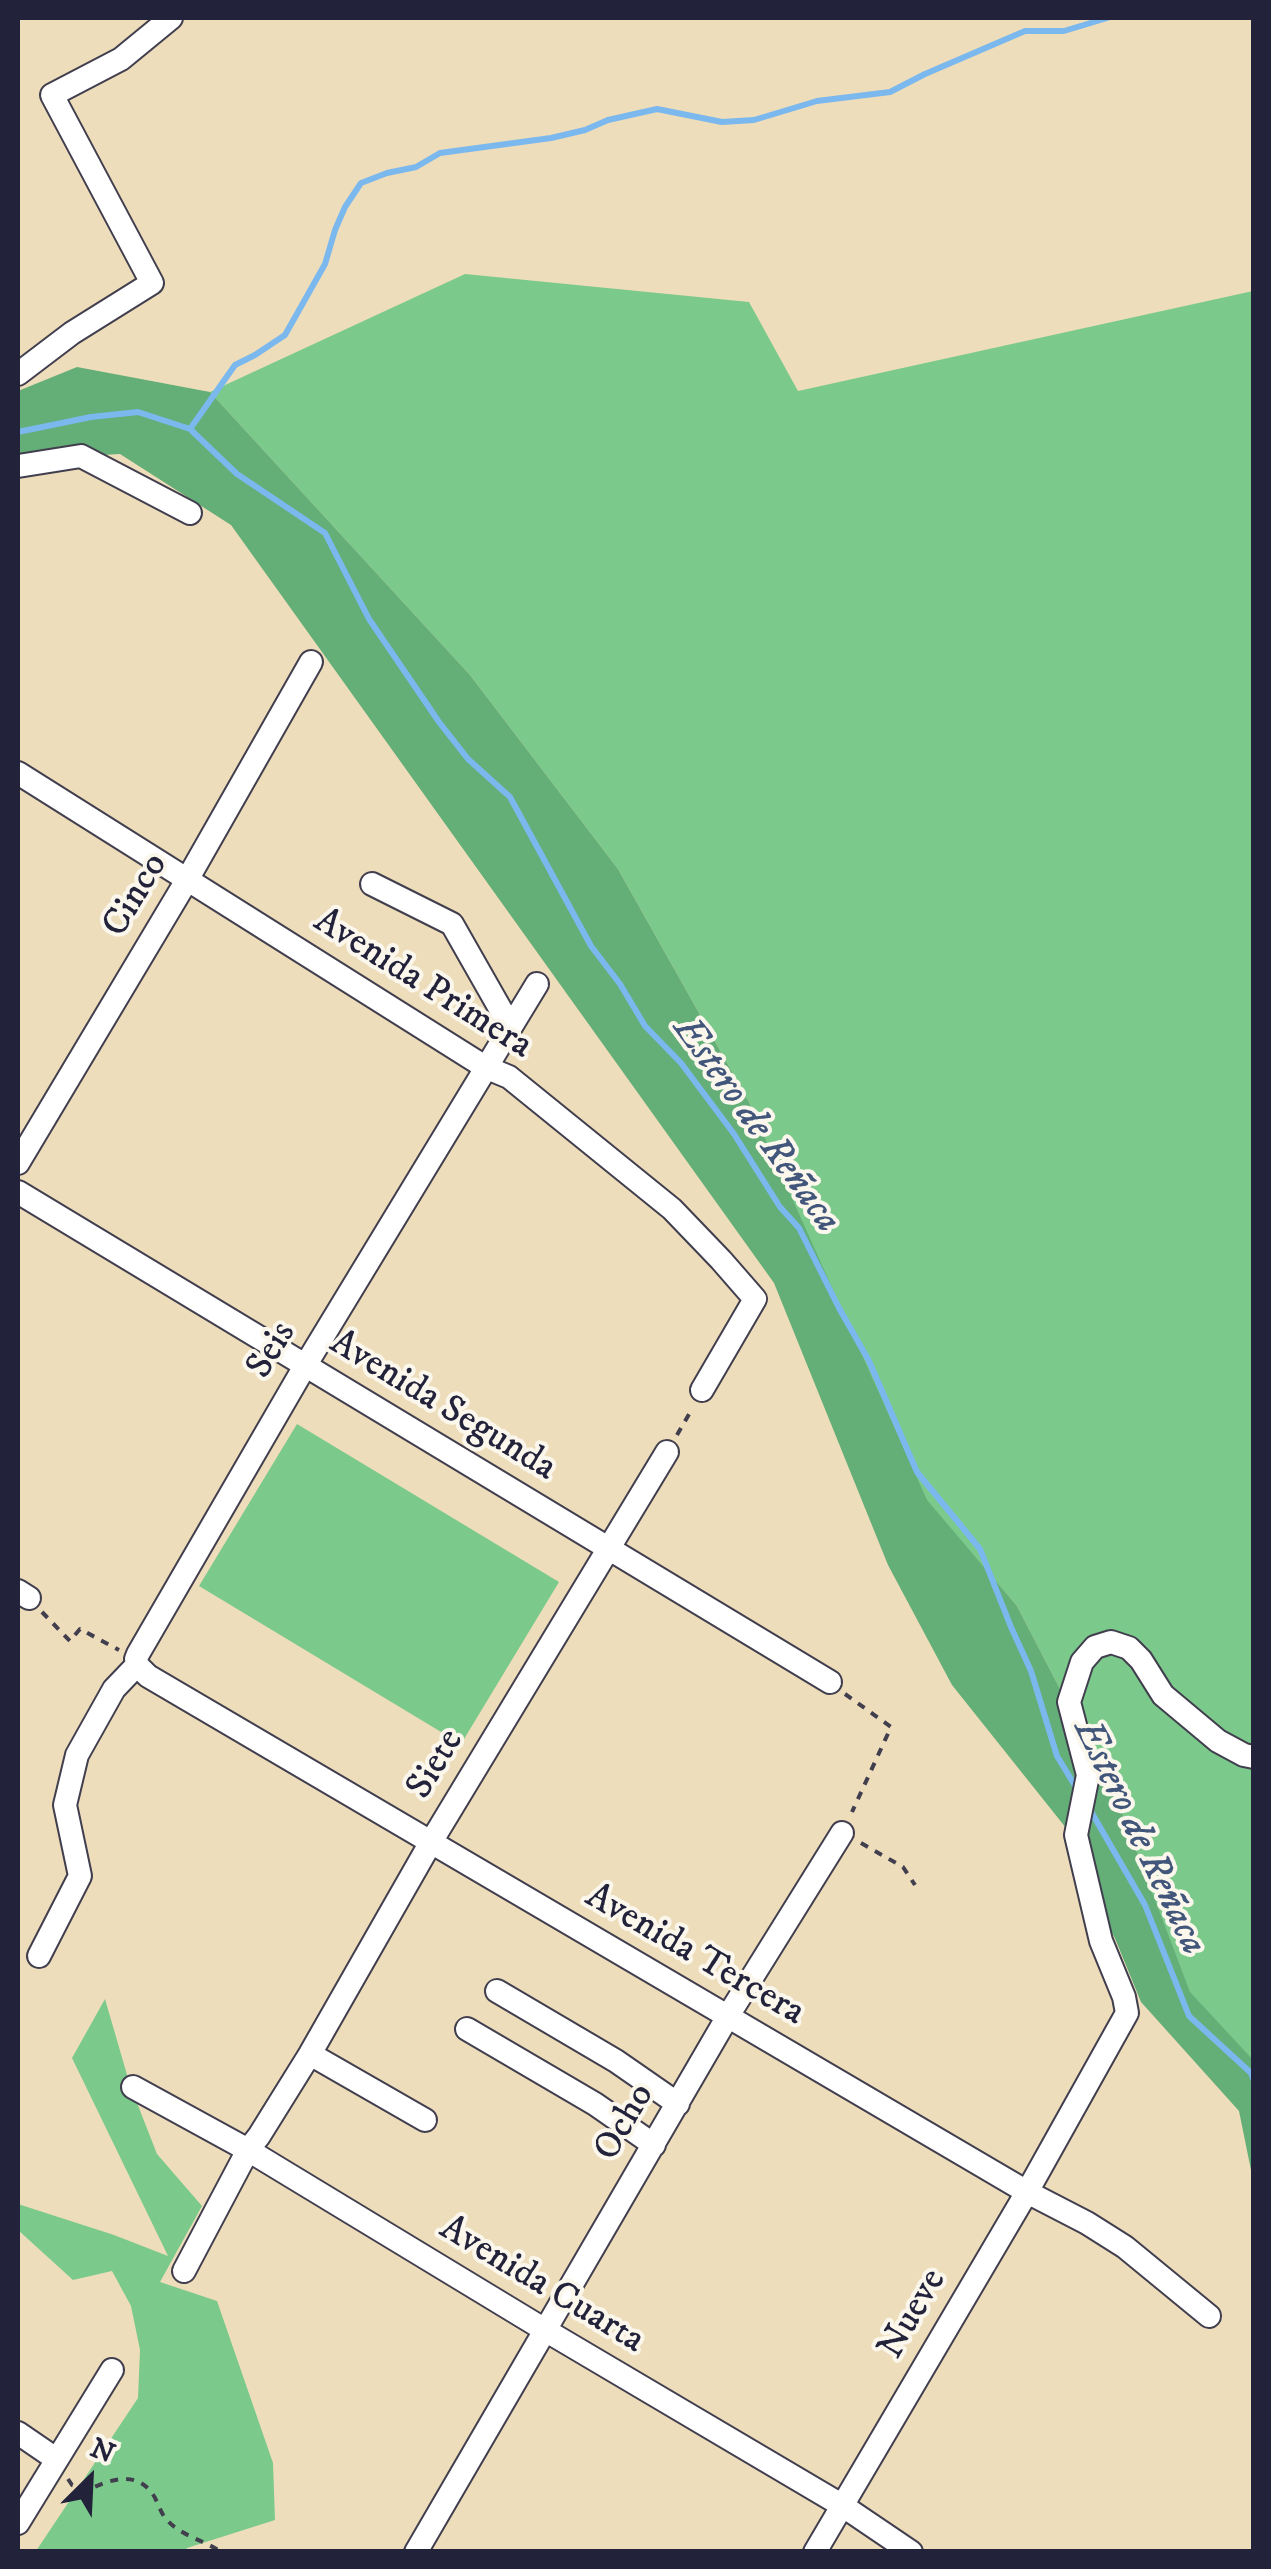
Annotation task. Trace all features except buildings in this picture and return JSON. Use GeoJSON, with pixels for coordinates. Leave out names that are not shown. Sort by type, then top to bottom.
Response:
{"type":"FeatureCollection","features":[{"type":"Feature","properties":{"kind":"street"},"geometry":{"type":"LineString","coordinates":[[18,374],[72,333],[152,283],[52,95],[121,59],[171,18]]}},
{"type":"Feature","properties":{"kind":"street"},"geometry":{"type":"LineString","coordinates":[[18,466],[81,456],[190,513]]}},
{"type":"Feature","properties":{"kind":"street","name":"Cinco"},"geometry":{"type":"LineString","coordinates":[[18,1163],[187,880],[311,662]]}},
{"type":"Feature","properties":{"kind":"street","name":"Avenida Primera"},"geometry":{"type":"LineString","coordinates":[[18,773],[485,1067],[509,1076],[672,1209],[755,1299],[702,1390]]}},
{"type":"Feature","properties":{"kind":"street"},"geometry":{"type":"LineString","coordinates":[[372,884],[452,924],[510,1026]]}},
{"type":"Feature","properties":{"kind":"street","name":"Seis"},"geometry":{"type":"LineString","coordinates":[[39,1956],[80,1876],[65,1805],[77,1755],[114,1688],[136,1662],[305,1366],[537,984]]}},
{"type":"Feature","properties":{"kind":"street","name":"Avenida Segunda"},"geometry":{"type":"LineString","coordinates":[[18,1192],[830,1682]]}},
{"type":"Feature","properties":{"kind":"street","name":"Siete"},"geometry":{"type":"LineString","coordinates":[[184,2270],[248,2150],[310,2054],[430,1842],[667,1452]]}},
{"type":"Feature","properties":{"kind":"street","name":"Nueve"},"geometry":{"type":"LineString","coordinates":[[815,2552],[1127,2013],[1101,1941],[1076,1835],[1088,1775],[1068,1702],[1082,1662],[1095,1646],[1112,1642],[1128,1648],[1141,1660],[1163,1695],[1218,1741],[1254,1757]]}},
{"type":"Feature","properties":{"kind":"street","name":"Avenida Tercera"},"geometry":{"type":"LineString","coordinates":[[136,1662],[148,1676],[1125,2247],[1209,2316]]}},
{"type":"Feature","properties":{"kind":"street","name":"Ocho"},"geometry":{"type":"LineString","coordinates":[[416,2552],[728,2016],[842,1833]]}},
{"type":"Feature","properties":{"kind":"street"},"geometry":{"type":"LineString","coordinates":[[497,1991],[616,2061],[678,2104]]}},
{"type":"Feature","properties":{"kind":"street"},"geometry":{"type":"LineString","coordinates":[[467,2029],[595,2104],[654,2145]]}},
{"type":"Feature","properties":{"kind":"street"},"geometry":{"type":"LineString","coordinates":[[310,2054],[425,2120]]}},
{"type":"Feature","properties":{"kind":"street","name":"Avenida Cuarta"},"geometry":{"type":"LineString","coordinates":[[132,2087],[248,2150],[843,2506],[911,2552]]}},
{"type":"Feature","properties":{"kind":"street"},"geometry":{"type":"LineString","coordinates":[[18,2523],[112,2370]]}},
{"type":"Feature","properties":{"kind":"street"},"geometry":{"type":"LineString","coordinates":[[18,2432],[56,2459]]}},
{"type":"Feature","properties":{"kind":"path"},"geometry":{"type":"LineString","coordinates":[[667,1452],[702,1390]]}},
{"type":"Feature","properties":{"kind":"path"},"geometry":{"type":"LineString","coordinates":[[23,1595],[70,1642],[80,1629],[136,1662]]}},
{"type":"Feature","properties":{"kind":"path"},"geometry":{"type":"LineString","coordinates":[[830,1682],[891,1728],[842,1833],[903,1867],[915,1885]]}},
{"type":"Feature","properties":{"kind":"path"},"geometry":{"type":"LineString","coordinates":[[56,2459],[72,2485],[79,2489],[88,2490],[110,2479],[146,2485],[165,2518],[179,2531],[222,2552]]}},
{"type":"Feature","properties":{"kind":"green space"},"geometry":{"type":"Polygon","coordinates":[[[465,274],[749,302],[798,391],[1253,291],[1253,2087],[1211,2019],[1169,2000],[1128,1961],[1097,1907],[1075,1814],[948,1549],[913,1495],[872,1377],[837,1326],[774,1209],[724,1142],[647,1065],[523,834],[418,703],[347,592],[314,553],[283,528],[267,505],[178,441],[73,433],[18,451],[18,434],[28,431],[73,424],[167,426],[211,448],[271,496],[347,572],[404,660],[478,757],[539,822],[665,1056],[710,1098],[786,1188],[749,1102],[618,869],[470,675],[210,392],[465,274]],[[974,1556],[1081,1761],[1114,1886],[1133,1927],[1169,1975],[1185,1981],[1116,1797],[1017,1606],[974,1556]]]}},
{"type":"Feature","properties":{"kind":"green space"},"geometry":{"type":"Polygon","coordinates":[[[77,367],[210,392],[470,675],[618,869],[749,1102],[927,1500],[1017,1606],[1116,1797],[1190,1992],[1253,2060],[1253,2180],[1239,2111],[1141,2002],[1074,1838],[952,1685],[888,1565],[774,1283],[231,525],[120,454],[18,460],[18,391],[77,367]]]}},
{"type":"Feature","properties":{"kind":"green space"},"geometry":{"type":"Polygon","coordinates":[[[297,1424],[559,1582],[461,1744],[199,1586],[297,1424]]]}},
{"type":"Feature","properties":{"kind":"green space"},"geometry":{"type":"Polygon","coordinates":[[[105,1999],[130,2085],[157,2154],[202,2206],[160,2282],[217,2301],[273,2463],[275,2520],[185,2551],[36,2551],[138,2398],[140,2350],[131,2306],[112,2271],[73,2280],[18,2230],[18,2204],[168,2256],[72,2058],[105,1999]]]}},
{"type":"Feature","properties":{"kind":"waterway"},"geometry":{"type":"LineString","coordinates":[[190,429],[235,365],[285,335],[325,264],[345,207],[361,183],[416,167],[440,153],[551,138],[657,109],[722,122],[754,120],[817,101],[890,92],[1025,31],[1064,31],[1107,18]]}},
{"type":"Feature","properties":{"kind":"waterway","name":"Estero de Reñaca"},"geometry":{"type":"LineString","coordinates":[[18,432],[138,412],[190,429],[237,474],[325,533],[369,619],[439,722],[468,759],[510,797],[591,946],[645,1026],[681,1063],[734,1134],[780,1207],[799,1228],[869,1361],[917,1472],[980,1549],[1031,1671],[1057,1756],[1077,1789]]}},
{"type":"Feature","properties":{"kind":"waterway","name":"Estero de Reñaca"},"geometry":{"type":"LineString","coordinates":[[1089,1808],[1145,1905],[1189,2016],[1251,2073],[1254,2081]]}}]}
